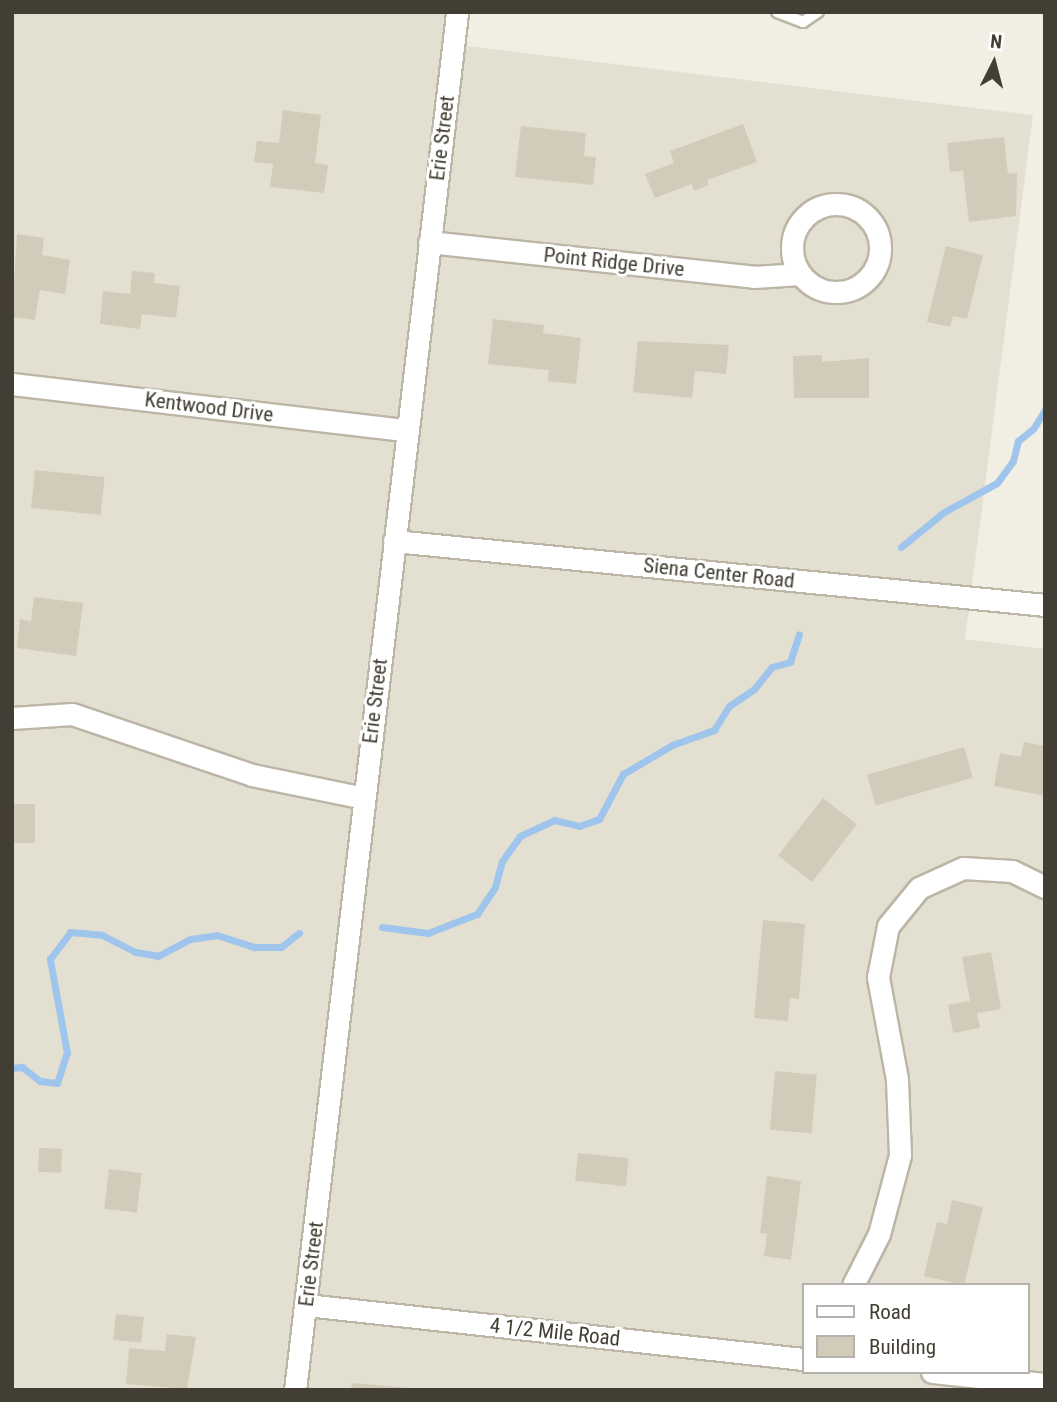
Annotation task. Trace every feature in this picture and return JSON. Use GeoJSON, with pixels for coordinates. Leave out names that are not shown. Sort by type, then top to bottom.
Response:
{"type":"FeatureCollection","features":[{"type":"Feature","properties":{"kind":"street","name":"Erie Street"},"geometry":{"type":"LineString","coordinates":[[295,1390],[457,12]]}},
{"type":"Feature","properties":{"kind":"street"},"geometry":{"type":"LineString","coordinates":[[828,204],[850,207],[869,218],[877,230],[880,259],[864,283],[852,290],[823,290],[800,274],[792,245],[803,219],[828,204]]}},
{"type":"Feature","properties":{"kind":"street","name":"Point Ridge Drive"},"geometry":{"type":"LineString","coordinates":[[429,242],[754,277],[800,274]]}},
{"type":"Feature","properties":{"kind":"street","name":"Kentwood Drive"},"geometry":{"type":"LineString","coordinates":[[12,384],[406,430]]}},
{"type":"Feature","properties":{"kind":"street","name":"Siena Center Road"},"geometry":{"type":"LineString","coordinates":[[394,541],[1045,605]]}},
{"type":"Feature","properties":{"kind":"street"},"geometry":{"type":"LineString","coordinates":[[12,718],[72,714],[252,775],[364,798]]}},
{"type":"Feature","properties":{"kind":"street"},"geometry":{"type":"LineString","coordinates":[[854,1283],[879,1234],[900,1155],[897,1079],[878,977],[888,926],[919,888],[963,868],[1012,871],[1045,887]]}},
{"type":"Feature","properties":{"kind":"street","name":"4 1/2 Mile Road"},"geometry":{"type":"LineString","coordinates":[[306,1306],[802,1359]]}},
{"type":"Feature","properties":{"kind":"street"},"geometry":{"type":"LineString","coordinates":[[951,1374],[1045,1384]]}},
{"type":"Feature","properties":{"kind":"lane"},"geometry":{"type":"LineString","coordinates":[[777,12],[803,22],[818,12]]}},
{"type":"Feature","properties":{"kind":"shaded area"},"geometry":{"type":"Polygon","coordinates":[[[12,12],[445,12],[442,43],[1033,115],[965,639],[1045,649],[1045,1390],[12,1390],[12,12]]]}},
{"type":"Feature","properties":{"kind":"building"},"geometry":{"type":"Polygon","coordinates":[[[283,110],[321,115],[315,163],[328,165],[324,193],[270,187],[273,164],[254,162],[257,141],[279,143],[283,110]]]}},
{"type":"Feature","properties":{"kind":"building"},"geometry":{"type":"Polygon","coordinates":[[[743,124],[757,162],[707,180],[709,185],[694,191],[692,184],[655,198],[645,174],[674,163],[670,151],[743,124]]]}},
{"type":"Feature","properties":{"kind":"building"},"geometry":{"type":"Polygon","coordinates":[[[521,126],[586,133],[584,156],[596,157],[593,185],[515,177],[521,126]]]}},
{"type":"Feature","properties":{"kind":"building"},"geometry":{"type":"Polygon","coordinates":[[[1004,137],[1008,174],[1017,173],[1016,216],[969,222],[963,171],[950,172],[947,143],[1004,137]]]}},
{"type":"Feature","properties":{"kind":"building"},"geometry":{"type":"Polygon","coordinates":[[[17,234],[44,238],[42,255],[70,260],[65,294],[40,290],[35,320],[12,317],[17,234]]]}},
{"type":"Feature","properties":{"kind":"building"},"geometry":{"type":"Polygon","coordinates":[[[946,246],[983,255],[967,319],[953,316],[950,327],[927,322],[946,246]]]}},
{"type":"Feature","properties":{"kind":"building"},"geometry":{"type":"Polygon","coordinates":[[[132,271],[155,273],[154,283],[180,286],[176,318],[142,314],[140,329],[100,324],[103,291],[130,294],[132,271]]]}},
{"type":"Feature","properties":{"kind":"building"},"geometry":{"type":"Polygon","coordinates":[[[493,319],[544,325],[543,333],[581,338],[576,384],[548,381],[549,370],[488,364],[493,319]]]}},
{"type":"Feature","properties":{"kind":"building"},"geometry":{"type":"Polygon","coordinates":[[[638,341],[729,345],[726,374],[695,371],[692,398],[633,392],[638,341]]]}},
{"type":"Feature","properties":{"kind":"building"},"geometry":{"type":"Polygon","coordinates":[[[822,355],[822,362],[869,358],[869,398],[794,398],[793,356],[822,355]]]}},
{"type":"Feature","properties":{"kind":"building"},"geometry":{"type":"Polygon","coordinates":[[[35,470],[105,477],[101,515],[31,508],[35,470]]]}},
{"type":"Feature","properties":{"kind":"building"},"geometry":{"type":"Polygon","coordinates":[[[34,597],[83,603],[76,656],[17,648],[20,619],[31,621],[34,597]]]}},
{"type":"Feature","properties":{"kind":"building"},"geometry":{"type":"Polygon","coordinates":[[[1024,742],[1045,746],[1045,796],[994,786],[1000,753],[1021,757],[1024,742]]]}},
{"type":"Feature","properties":{"kind":"building"},"geometry":{"type":"Polygon","coordinates":[[[964,747],[973,778],[876,806],[867,775],[964,747]]]}},
{"type":"Feature","properties":{"kind":"building"},"geometry":{"type":"Polygon","coordinates":[[[823,798],[857,824],[812,882],[778,856],[823,798]]]}},
{"type":"Feature","properties":{"kind":"building"},"geometry":{"type":"Polygon","coordinates":[[[12,804],[35,804],[35,843],[12,843],[12,804]]]}},
{"type":"Feature","properties":{"kind":"building"},"geometry":{"type":"Polygon","coordinates":[[[763,920],[805,924],[799,999],[790,998],[788,1021],[754,1018],[763,920]]]}},
{"type":"Feature","properties":{"kind":"building"},"geometry":{"type":"Polygon","coordinates":[[[991,952],[1001,1009],[977,1013],[980,1028],[953,1033],[948,1005],[970,1001],[962,957],[991,952]]]}},
{"type":"Feature","properties":{"kind":"building"},"geometry":{"type":"Polygon","coordinates":[[[775,1071],[817,1075],[812,1133],[770,1130],[775,1071]]]}},
{"type":"Feature","properties":{"kind":"building"},"geometry":{"type":"Polygon","coordinates":[[[39,1148],[62,1149],[61,1173],[38,1172],[39,1148]]]}},
{"type":"Feature","properties":{"kind":"building"},"geometry":{"type":"Polygon","coordinates":[[[578,1153],[629,1158],[626,1186],[575,1181],[578,1153]]]}},
{"type":"Feature","properties":{"kind":"building"},"geometry":{"type":"Polygon","coordinates":[[[109,1169],[142,1173],[137,1213],[104,1209],[109,1169]]]}},
{"type":"Feature","properties":{"kind":"building"},"geometry":{"type":"Polygon","coordinates":[[[767,1176],[801,1181],[791,1260],[764,1256],[767,1234],[760,1233],[767,1176]]]}},
{"type":"Feature","properties":{"kind":"building"},"geometry":{"type":"Polygon","coordinates":[[[952,1200],[983,1207],[964,1283],[924,1276],[937,1222],[947,1224],[952,1200]]]}},
{"type":"Feature","properties":{"kind":"building"},"geometry":{"type":"Polygon","coordinates":[[[116,1314],[144,1317],[141,1343],[113,1340],[116,1314]]]}},
{"type":"Feature","properties":{"kind":"building"},"geometry":{"type":"Polygon","coordinates":[[[167,1334],[196,1337],[187,1389],[126,1384],[129,1348],[165,1351],[167,1334]]]}},
{"type":"Feature","properties":{"kind":"building"},"geometry":{"type":"Polygon","coordinates":[[[352,1383],[408,1388],[351,1390],[352,1383]]]}},
{"type":"Feature","properties":{"kind":"waterway"},"geometry":{"type":"LineString","coordinates":[[901,547],[944,512],[997,483],[1013,461],[1018,441],[1033,429],[1045,410]]}},
{"type":"Feature","properties":{"kind":"waterway"},"geometry":{"type":"LineString","coordinates":[[382,927],[428,933],[477,914],[495,887],[502,861],[520,836],[554,820],[579,826],[599,819],[623,774],[672,745],[714,730],[729,706],[754,689],[772,667],[790,662],[799,634]]}},
{"type":"Feature","properties":{"kind":"waterway"},"geometry":{"type":"LineString","coordinates":[[12,1068],[22,1067],[40,1081],[57,1083],[67,1053],[50,959],[70,932],[102,935],[136,952],[158,956],[190,939],[217,935],[255,947],[281,947],[299,933]]}}]}
